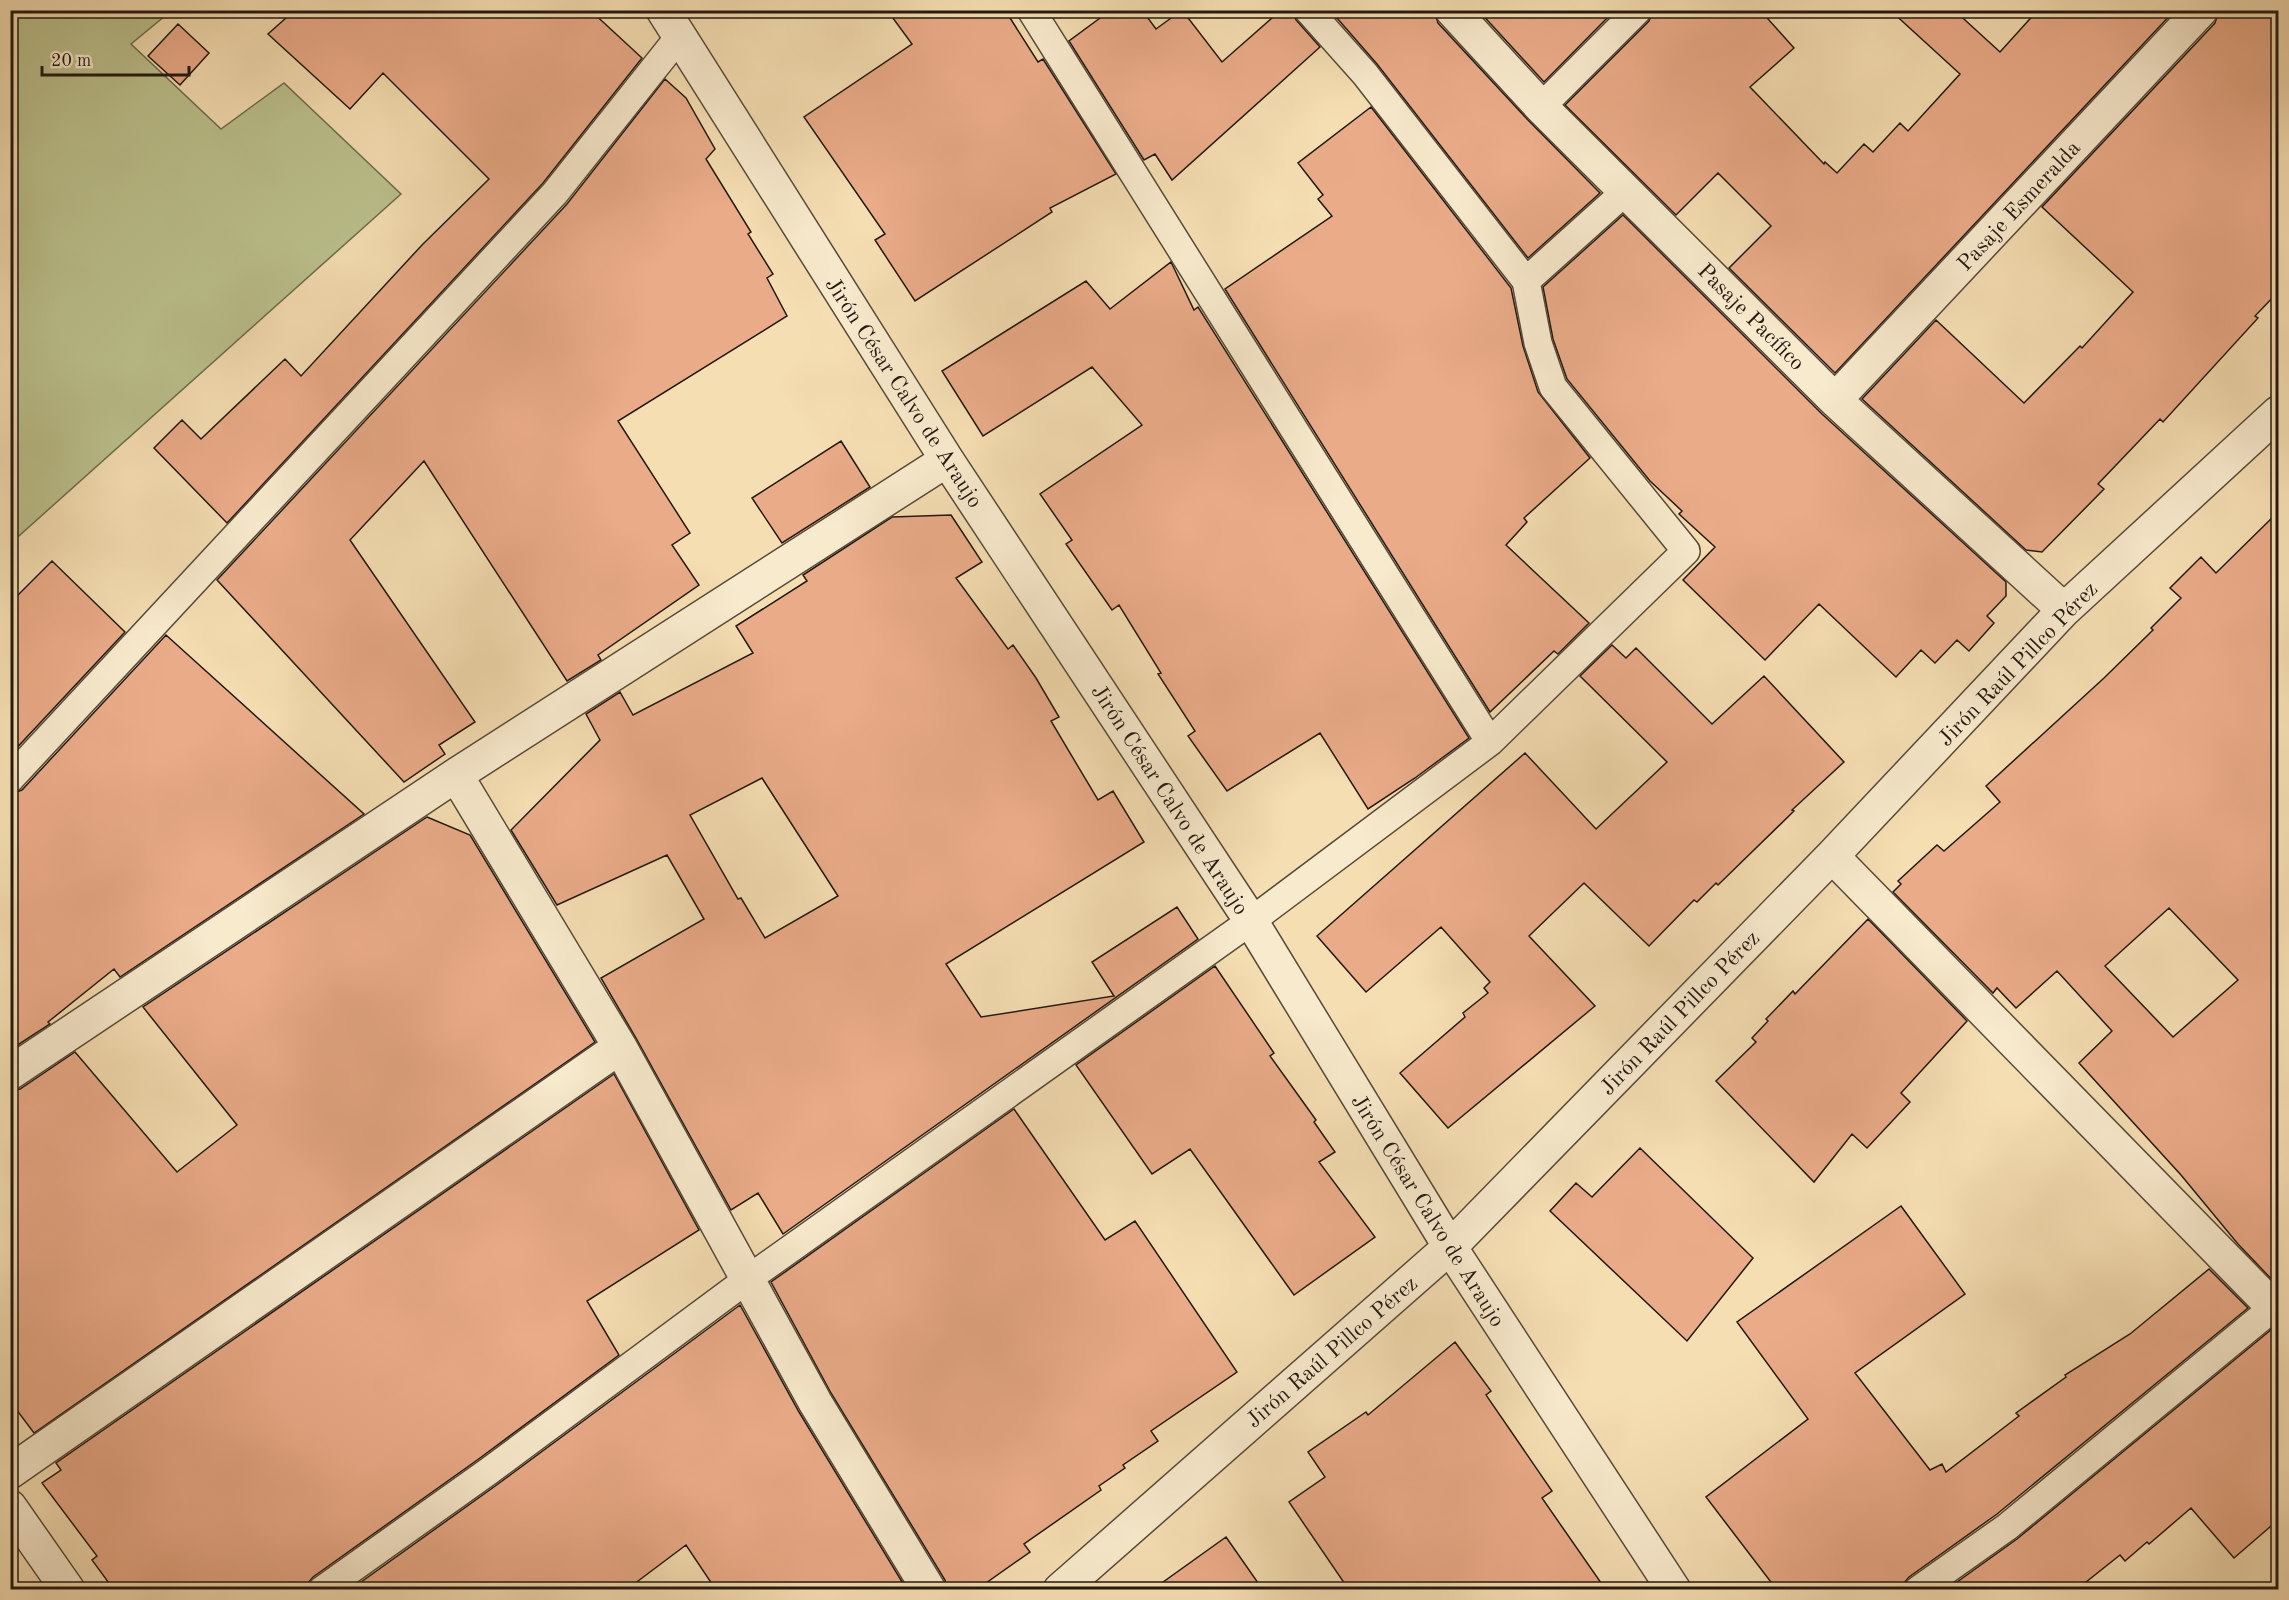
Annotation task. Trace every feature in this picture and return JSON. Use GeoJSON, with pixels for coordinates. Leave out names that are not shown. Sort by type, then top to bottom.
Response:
{"type":"FeatureCollection","features":[{"type":"Feature","properties":{"kind":"street","name":"Pasaje Pacífico"},"geometry":{"type":"LineString","coordinates":[[1452,10],[1541,107],[1835,400],[2064,610]]}},
{"type":"Feature","properties":{"kind":"street","name":"Pasaje Esmeralda"},"geometry":{"type":"LineString","coordinates":[[1835,400],[2201,10]]}},
{"type":"Feature","properties":{"kind":"street","name":"Jirón César Calvo de Araujo"},"geometry":{"type":"LineString","coordinates":[[671,24],[947,460],[1251,921],[1450,1247],[1674,1590]]}},
{"type":"Feature","properties":{"kind":"street","name":"Jirón Raúl Pillco Pérez"},"geometry":{"type":"LineString","coordinates":[[1060,1590],[1450,1247],[1832,856],[2064,610],[2278,413]]}},
{"type":"Feature","properties":{"kind":"street"},"geometry":{"type":"LineString","coordinates":[[10,1073],[456,775],[947,460]]}},
{"type":"Feature","properties":{"kind":"street"},"geometry":{"type":"LineString","coordinates":[[456,775],[620,1047],[814,1402],[929,1590]]}},
{"type":"Feature","properties":{"kind":"street"},"geometry":{"type":"LineString","coordinates":[[1832,856],[2276,1310]]}},
{"type":"Feature","properties":{"kind":"street"},"geometry":{"type":"LineString","coordinates":[[10,1472],[620,1047]]}},
{"type":"Feature","properties":{"kind":"street"},"geometry":{"type":"LineString","coordinates":[[10,1507],[68,1590]]}},
{"type":"Feature","properties":{"kind":"lane"},"geometry":{"type":"LineString","coordinates":[[1031,10],[1490,742]]}},
{"type":"Feature","properties":{"kind":"lane"},"geometry":{"type":"LineString","coordinates":[[322,1590],[748,1279],[1251,921],[1490,742],[1686,551],[1553,387],[1538,343],[1526,281],[1365,74],[1308,10]]}},
{"type":"Feature","properties":{"kind":"lane"},"geometry":{"type":"LineString","coordinates":[[1541,107],[1638,10]]}},
{"type":"Feature","properties":{"kind":"lane"},"geometry":{"type":"LineString","coordinates":[[10,779],[555,193],[671,24]]}},
{"type":"Feature","properties":{"kind":"lane"},"geometry":{"type":"LineString","coordinates":[[1526,281],[1626,191]]}},
{"type":"Feature","properties":{"kind":"lane"},"geometry":{"type":"LineString","coordinates":[[1918,1590],[2007,1527],[2276,1310]]}},
{"type":"Feature","properties":{"kind":"green space"},"geometry":{"type":"Polygon","coordinates":[[[11,10],[171,11],[131,44],[221,129],[284,83],[401,194],[11,543],[11,10]]]}},
{"type":"Feature","properties":{"kind":"building"},"geometry":{"type":"Polygon","coordinates":[[[295,10],[590,10],[642,58],[543,183],[227,523],[154,448],[182,420],[201,439],[285,359],[301,376],[422,245],[489,179],[383,73],[350,109],[268,34],[295,10]]]}},
{"type":"Feature","properties":{"kind":"building"},"geometry":{"type":"Polygon","coordinates":[[[887,10],[1005,10],[1038,62],[1043,59],[1116,174],[1050,208],[1052,212],[915,301],[875,240],[885,234],[804,117],[912,44],[887,10]]]}},
{"type":"Feature","properties":{"kind":"building"},"geometry":{"type":"Polygon","coordinates":[[[1111,10],[1142,10],[1156,29],[1182,10],[1222,62],[1281,10],[1293,10],[1296,20],[1320,47],[1172,180],[1155,154],[1144,160],[1069,41],[1111,10]]]}},
{"type":"Feature","properties":{"kind":"building"},"geometry":{"type":"Polygon","coordinates":[[[1330,10],[1434,10],[1438,23],[1600,193],[1528,258],[1377,64],[1330,10]]]}},
{"type":"Feature","properties":{"kind":"building"},"geometry":{"type":"Polygon","coordinates":[[[1478,10],[1615,10],[1544,82],[1478,10]]]}},
{"type":"Feature","properties":{"kind":"building"},"geometry":{"type":"Polygon","coordinates":[[[1653,10],[1760,10],[1794,48],[1750,87],[1824,164],[1825,162],[1837,173],[1864,144],[1873,152],[1900,123],[1908,131],[1960,74],[1890,10],[1954,10],[2000,52],[2038,10],[2175,10],[1835,373],[1729,268],[1771,226],[1718,173],[1676,215],[1565,105],[1649,21],[1653,10]]]}},
{"type":"Feature","properties":{"kind":"building"},"geometry":{"type":"Polygon","coordinates":[[[2219,10],[2278,10],[2278,292],[2255,316],[2258,318],[2163,422],[2160,419],[2098,484],[2104,489],[2042,552],[2026,550],[1862,399],[1936,320],[2024,403],[2080,346],[2082,348],[2133,292],[2042,207],[2215,23],[2219,10]]]}},
{"type":"Feature","properties":{"kind":"building"},"geometry":{"type":"Polygon","coordinates":[[[178,24],[209,53],[180,85],[148,56],[178,24]]]}},
{"type":"Feature","properties":{"kind":"building"},"geometry":{"type":"Polygon","coordinates":[[[665,79],[686,98],[715,149],[706,159],[751,232],[748,234],[773,274],[767,278],[787,316],[618,421],[690,533],[672,545],[699,585],[598,655],[601,660],[567,681],[424,461],[350,540],[475,722],[439,745],[445,754],[404,782],[217,580],[567,204],[665,79]]]}},
{"type":"Feature","properties":{"kind":"building"},"geometry":{"type":"Polygon","coordinates":[[[1371,107],[1511,288],[1523,346],[1538,392],[1590,458],[1524,518],[1527,522],[1506,545],[1589,623],[1558,654],[1554,651],[1490,712],[1225,289],[1332,216],[1318,199],[1323,195],[1298,163],[1371,107]]]}},
{"type":"Feature","properties":{"kind":"building"},"geometry":{"type":"Polygon","coordinates":[[[1623,215],[1822,414],[2006,582],[2006,596],[1987,616],[1994,623],[1969,651],[1957,640],[1935,663],[1921,650],[1896,677],[1819,604],[1765,660],[1683,580],[1715,547],[1679,514],[1682,511],[1650,481],[1567,379],[1553,339],[1543,287],[1623,215]]]}},
{"type":"Feature","properties":{"kind":"building"},"geometry":{"type":"Polygon","coordinates":[[[1171,262],[1194,310],[1198,307],[1469,738],[1368,809],[1320,733],[1227,791],[1188,736],[1195,731],[1158,674],[1161,673],[1119,605],[1112,610],[1066,544],[1072,540],[1040,494],[1142,425],[1092,367],[983,436],[942,371],[1086,281],[1110,309],[1171,262]]]}},
{"type":"Feature","properties":{"kind":"building"},"geometry":{"type":"Polygon","coordinates":[[[841,441],[870,487],[782,543],[752,498],[841,441]]]}},
{"type":"Feature","properties":{"kind":"building"},"geometry":{"type":"Polygon","coordinates":[[[2278,512],[2278,1286],[2238,1244],[2181,1175],[2079,1063],[2112,1031],[2057,971],[2016,1008],[1997,988],[1993,993],[1893,892],[1901,884],[1898,881],[1937,845],[1944,851],[2000,802],[1986,786],[2153,630],[2151,628],[2181,598],[2170,588],[2201,557],[2216,573],[2278,512]],[[2169,908],[2105,966],[2173,1037],[2238,980],[2169,908]]]}},
{"type":"Feature","properties":{"kind":"building"},"geometry":{"type":"Polygon","coordinates":[[[951,515],[982,562],[956,578],[1008,649],[1013,645],[1036,678],[1059,717],[1051,721],[1098,800],[1113,791],[1144,842],[946,964],[981,1017],[1114,996],[1092,962],[1177,907],[1198,939],[783,1234],[758,1193],[731,1210],[601,978],[704,919],[667,855],[557,905],[511,830],[600,740],[586,714],[620,692],[633,715],[753,653],[736,626],[807,581],[803,575],[892,517],[951,515]],[[762,778],[690,815],[738,899],[741,898],[765,938],[838,896],[762,778]]]}},
{"type":"Feature","properties":{"kind":"building"},"geometry":{"type":"Polygon","coordinates":[[[52,561],[125,632],[10,755],[10,603],[52,561]]]}},
{"type":"Feature","properties":{"kind":"building"},"geometry":{"type":"Polygon","coordinates":[[[166,635],[364,814],[120,977],[114,969],[48,1022],[50,1024],[10,1050],[10,794],[22,790],[166,635]]]}},
{"type":"Feature","properties":{"kind":"building"},"geometry":{"type":"Polygon","coordinates":[[[1612,645],[1626,658],[1636,648],[1712,724],[1764,676],[1844,762],[1792,810],[1794,811],[1718,885],[1716,883],[1697,902],[1694,900],[1649,946],[1584,883],[1529,936],[1595,1006],[1448,1128],[1400,1073],[1465,1017],[1463,1013],[1488,993],[1484,988],[1490,982],[1441,927],[1366,992],[1317,936],[1525,753],[1596,829],[1667,762],[1580,676],[1612,645]]]}},
{"type":"Feature","properties":{"kind":"building"},"geometry":{"type":"Polygon","coordinates":[[[427,817],[470,835],[595,1042],[34,1433],[10,1401],[10,1092],[20,1089],[75,1052],[177,1172],[237,1125],[143,1007],[427,817]]]}},
{"type":"Feature","properties":{"kind":"building"},"geometry":{"type":"Polygon","coordinates":[[[1868,919],[1967,1021],[1901,1093],[1910,1102],[1867,1148],[1852,1134],[1814,1182],[1716,1081],[1756,1042],[1752,1038],[1768,1021],[1766,1019],[1793,991],[1795,994],[1868,919]]]}},
{"type":"Feature","properties":{"kind":"building"},"geometry":{"type":"Polygon","coordinates":[[[1215,966],[1274,1053],[1270,1056],[1316,1120],[1314,1122],[1335,1152],[1319,1162],[1375,1237],[1294,1295],[1190,1149],[1152,1174],[1076,1065],[1215,966]]]}},
{"type":"Feature","properties":{"kind":"building"},"geometry":{"type":"Polygon","coordinates":[[[614,1074],[699,1230],[587,1301],[619,1355],[313,1577],[308,1583],[307,1590],[114,1590],[92,1560],[97,1556],[42,1483],[61,1470],[56,1463],[614,1074]]]}},
{"type":"Feature","properties":{"kind":"building"},"geometry":{"type":"Polygon","coordinates":[[[1014,1109],[1105,1240],[1135,1221],[1237,1372],[1151,1431],[1158,1441],[1123,1465],[1125,1468],[1099,1486],[1101,1490],[1024,1544],[1030,1552],[976,1590],[948,1590],[945,1580],[831,1393],[771,1282],[1014,1109]]]}},
{"type":"Feature","properties":{"kind":"building"},"geometry":{"type":"Polygon","coordinates":[[[1640,1148],[1753,1258],[1687,1341],[1550,1211],[1576,1183],[1592,1197],[1640,1148]]]}},
{"type":"Feature","properties":{"kind":"building"},"geometry":{"type":"Polygon","coordinates":[[[1901,1206],[1965,1294],[1855,1373],[1930,1470],[1942,1464],[1946,1472],[2019,1416],[2016,1413],[2066,1377],[2065,1375],[2130,1334],[2209,1269],[2248,1308],[1997,1514],[1909,1577],[1904,1583],[1903,1590],[1777,1590],[1706,1497],[1808,1419],[1737,1322],[1901,1206]]]}},
{"type":"Feature","properties":{"kind":"building"},"geometry":{"type":"Polygon","coordinates":[[[740,1305],[799,1412],[907,1590],[716,1590],[686,1545],[626,1590],[350,1590],[498,1484],[740,1305]]]}},
{"type":"Feature","properties":{"kind":"building"},"geometry":{"type":"Polygon","coordinates":[[[2272,1329],[2278,1330],[2278,1520],[2234,1558],[2191,1508],[2149,1544],[2147,1542],[2125,1561],[2120,1555],[2076,1590],[1946,1590],[2017,1539],[2272,1329]]]}},
{"type":"Feature","properties":{"kind":"building"},"geometry":{"type":"Polygon","coordinates":[[[1455,1342],[1491,1391],[1486,1395],[1552,1491],[1542,1498],[1606,1590],[1349,1590],[1289,1502],[1325,1477],[1308,1452],[1366,1412],[1368,1415],[1455,1342]]]}},
{"type":"Feature","properties":{"kind":"building"},"geometry":{"type":"Polygon","coordinates":[[[1226,1537],[1263,1590],[1152,1590],[1226,1537]]]}}]}
